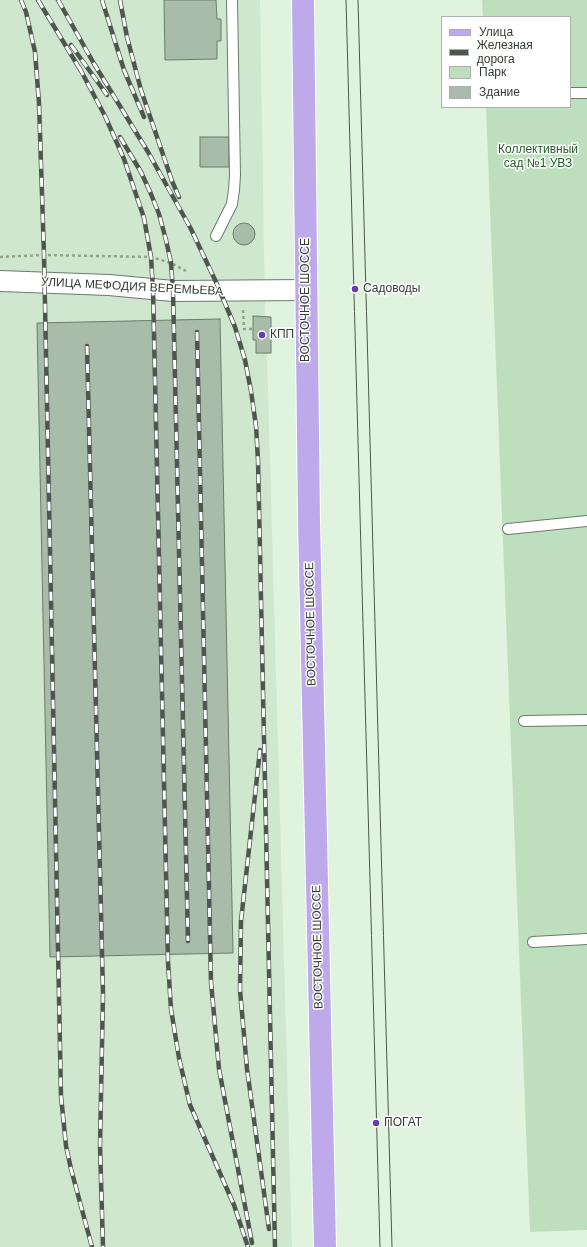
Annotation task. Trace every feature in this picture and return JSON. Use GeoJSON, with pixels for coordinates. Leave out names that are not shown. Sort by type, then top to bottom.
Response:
{"type":"FeatureCollection","features":[{"type":"Feature","properties":{"kind":"main road","name":"ВОСТОЧНОЕ ШОССЕ"},"geometry":{"type":"LineString","coordinates":[[303,0],[309,536],[325,1247]]}},
{"type":"Feature","properties":{"kind":"street","name":"УЛИЦА МЕФОДИЯ ВЕРЕМЬЕВА"},"geometry":{"type":"LineString","coordinates":[[0,281],[109,285],[173,291],[306,290]]}},
{"type":"Feature","properties":{"kind":"lane"},"geometry":{"type":"LineString","coordinates":[[216,236],[232,204],[234,190],[232,0]]}},
{"type":"Feature","properties":{"kind":"lane"},"geometry":{"type":"LineString","coordinates":[[571,93],[587,93]]}},
{"type":"Feature","properties":{"kind":"lane"},"geometry":{"type":"LineString","coordinates":[[508,530],[587,521]]}},
{"type":"Feature","properties":{"kind":"lane"},"geometry":{"type":"LineString","coordinates":[[524,722],[587,720]]}},
{"type":"Feature","properties":{"kind":"lane"},"geometry":{"type":"LineString","coordinates":[[533,942],[587,939]]}},
{"type":"Feature","properties":{"kind":"shaded area"},"geometry":{"type":"Polygon","coordinates":[[[0,0],[260,0],[265,316],[271,317],[271,353],[267,354],[292,1247],[0,1247],[0,0]]]}},
{"type":"Feature","properties":{"kind":"green space","name":"Коллективный сад №1 УВЗ"},"geometry":{"type":"Polygon","coordinates":[[[482,0],[587,0],[587,1230],[530,1232],[486,108],[571,108],[571,16],[483,16],[482,0]]]}},
{"type":"Feature","properties":{"kind":"building"},"geometry":{"type":"Polygon","coordinates":[[[164,0],[216,0],[217,19],[221,19],[221,41],[217,41],[217,59],[165,60],[164,0]]]}},
{"type":"Feature","properties":{"kind":"building"},"geometry":{"type":"Polygon","coordinates":[[[200,137],[229,137],[229,167],[200,167],[200,137]]]}},
{"type":"Feature","properties":{"kind":"building"},"geometry":{"type":"Polygon","coordinates":[[[244,223],[252,226],[255,234],[252,242],[244,245],[236,242],[233,234],[236,226],[244,223]]]}},
{"type":"Feature","properties":{"kind":"building","name":"КПП"},"geometry":{"type":"Polygon","coordinates":[[[253,316],[271,317],[271,353],[256,353],[256,340],[253,340],[253,316]]]}},
{"type":"Feature","properties":{"kind":"building"},"geometry":{"type":"Polygon","coordinates":[[[220,319],[233,953],[50,957],[37,323],[220,319]]]}},
{"type":"Feature","properties":{"kind":"tram line"},"geometry":{"type":"LineString","coordinates":[[346,0],[380,1247]]}},
{"type":"Feature","properties":{"kind":"tram line"},"geometry":{"type":"LineString","coordinates":[[358,0],[392,1247]]}},
{"type":"Feature","properties":{"kind":"railway"},"geometry":{"type":"LineString","coordinates":[[21,0],[26,12],[35,52],[39,103],[44,255],[61,1096],[66,1146],[92,1247]]}},
{"type":"Feature","properties":{"kind":"railway"},"geometry":{"type":"LineString","coordinates":[[38,0],[81,71]]}},
{"type":"Feature","properties":{"kind":"railway"},"geometry":{"type":"LineString","coordinates":[[58,0],[93,62],[148,152],[191,229],[235,327],[245,360],[251,391],[256,426],[258,460],[275,1247]]}},
{"type":"Feature","properties":{"kind":"railway"},"geometry":{"type":"LineString","coordinates":[[102,0],[124,70],[144,117]]}},
{"type":"Feature","properties":{"kind":"railway"},"geometry":{"type":"LineString","coordinates":[[120,0],[127,37],[141,90],[172,181],[179,197]]}},
{"type":"Feature","properties":{"kind":"railway"},"geometry":{"type":"LineString","coordinates":[[71,45],[107,95]]}},
{"type":"Feature","properties":{"kind":"railway"},"geometry":{"type":"LineString","coordinates":[[79,67],[105,116],[124,159],[144,218],[151,257],[153,289],[168,962],[171,1009],[179,1058],[190,1105],[234,1205],[248,1247]]}},
{"type":"Feature","properties":{"kind":"railway"},"geometry":{"type":"LineString","coordinates":[[120,137],[141,172],[151,194],[159,214],[171,263],[173,291],[188,941]]}},
{"type":"Feature","properties":{"kind":"railway"},"geometry":{"type":"LineString","coordinates":[[197,332],[211,982],[219,1069],[252,1243]]}},
{"type":"Feature","properties":{"kind":"railway"},"geometry":{"type":"LineString","coordinates":[[87,346],[103,994],[100,1146],[103,1247]]}},
{"type":"Feature","properties":{"kind":"railway"},"geometry":{"type":"LineString","coordinates":[[260,750],[241,921],[240,990],[247,1069],[269,1229]]}},
{"type":"Feature","properties":{"kind":"place","name":"Садоводы"},"geometry":{"type":"Point","coordinates":[355,289]}},
{"type":"Feature","properties":{"kind":"place","name":"КПП"},"geometry":{"type":"Point","coordinates":[262,335]}},
{"type":"Feature","properties":{"kind":"place","name":"ПОГАТ"},"geometry":{"type":"Point","coordinates":[376,1123]}}]}
